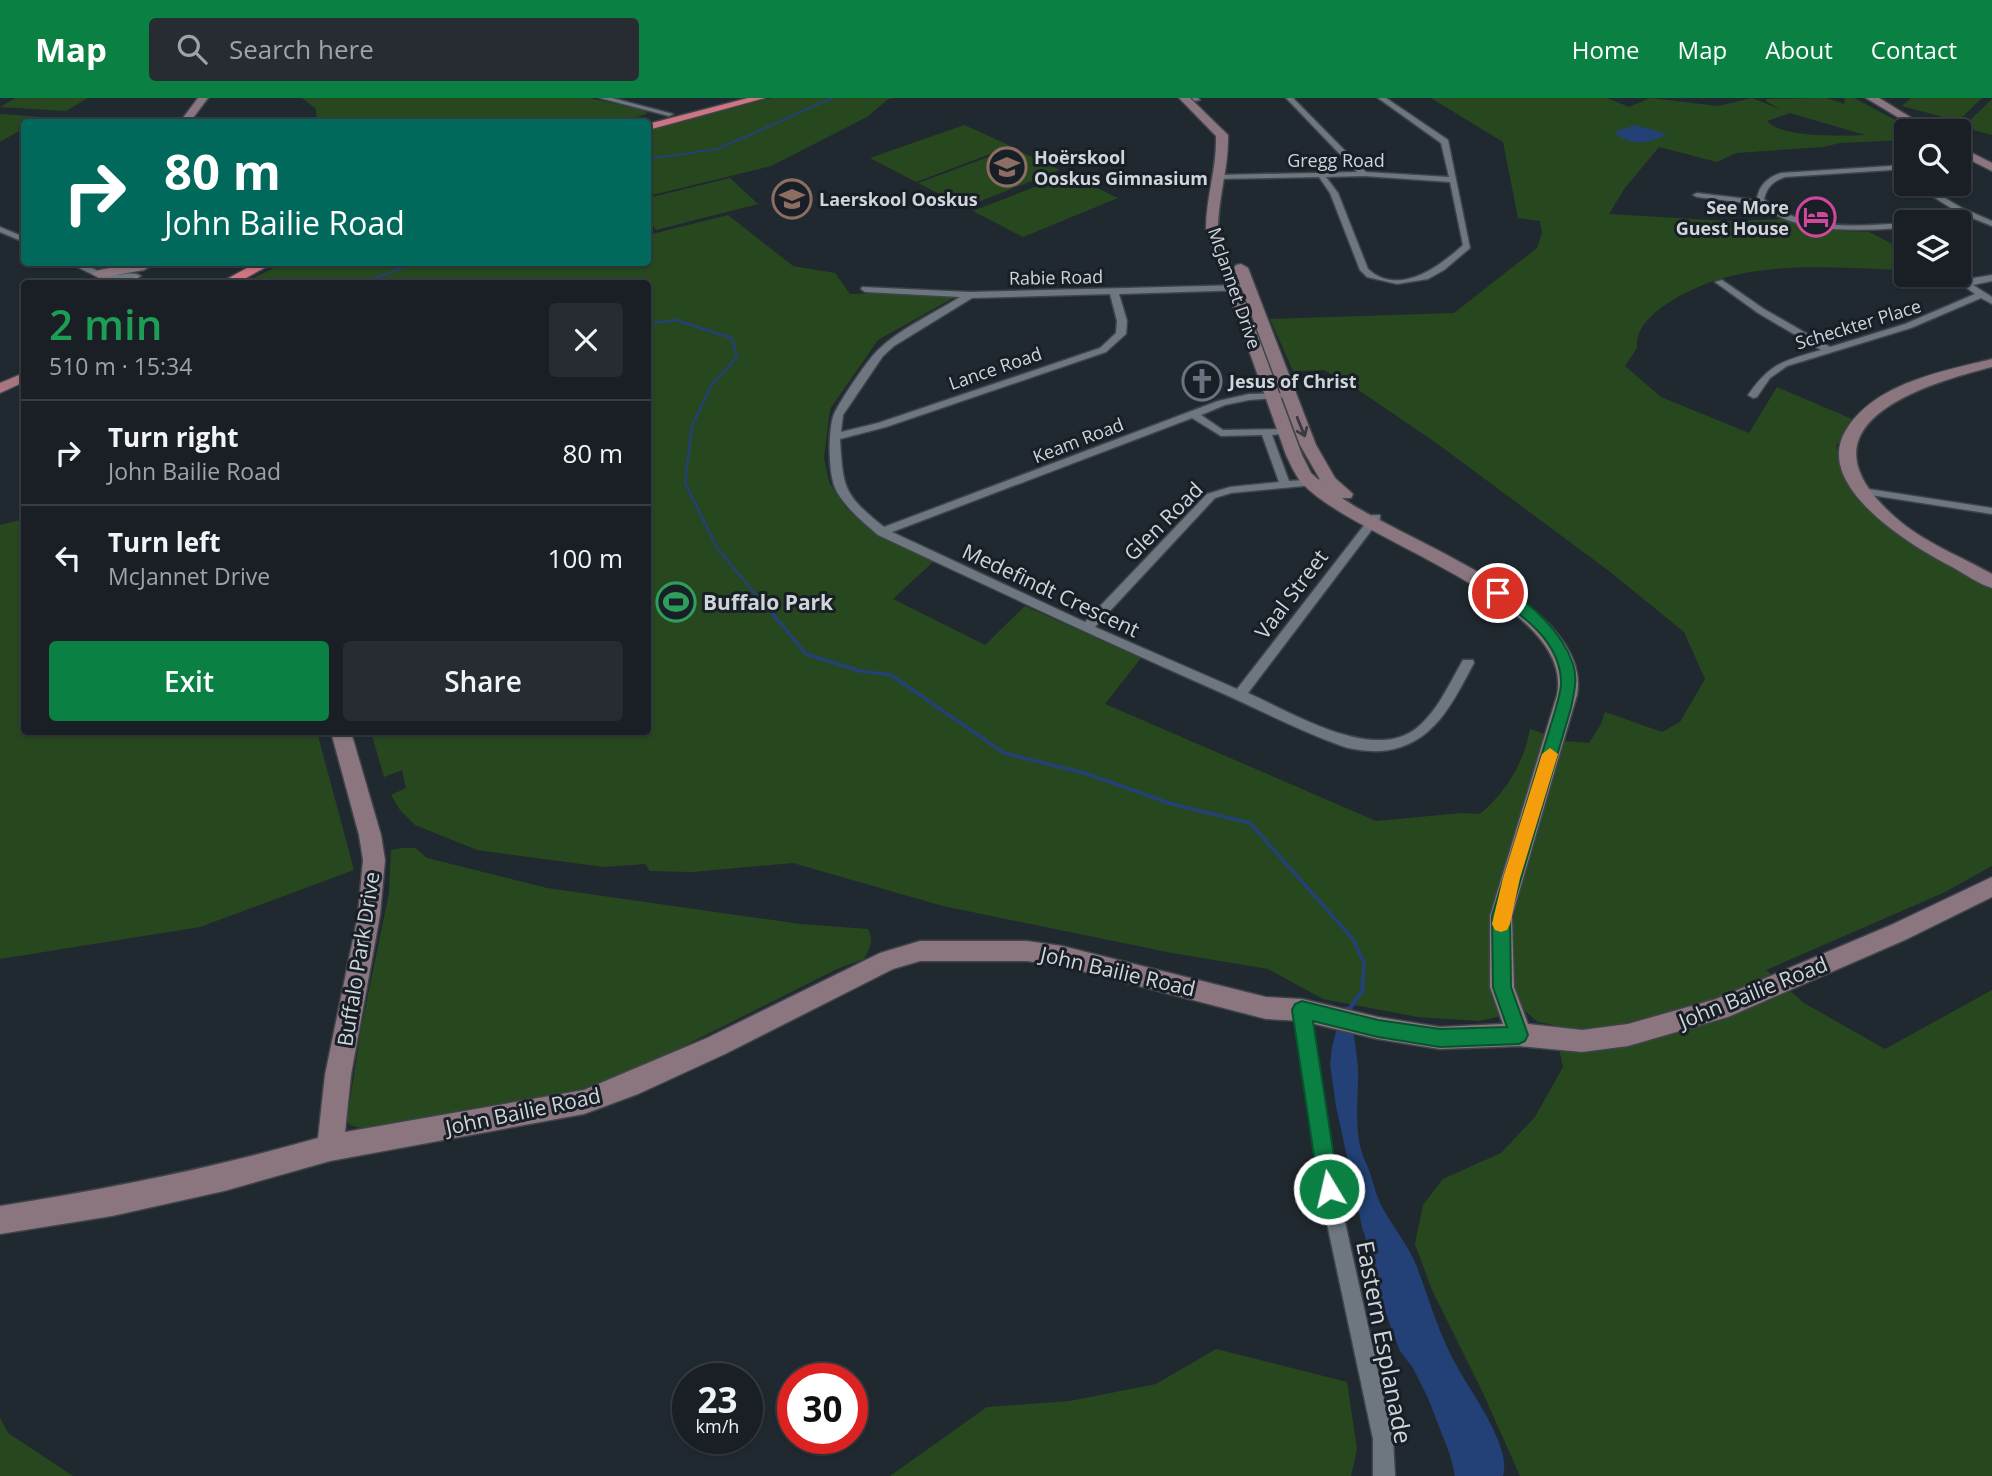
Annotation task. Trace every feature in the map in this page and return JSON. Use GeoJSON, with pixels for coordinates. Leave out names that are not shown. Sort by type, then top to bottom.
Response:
{"type":"FeatureCollection","features":[{"type":"Feature","properties":{"kind":"highway"},"geometry":{"type":"LineString","coordinates":[[650,118],[760,98]]}},
{"type":"Feature","properties":{"kind":"highway"},"geometry":{"type":"LineString","coordinates":[[650,118],[669,114],[685,115],[732,101]]}},
{"type":"Feature","properties":{"kind":"highway"},"geometry":{"type":"LineString","coordinates":[[221,280],[249,266]]}},
{"type":"Feature","properties":{"kind":"highway"},"geometry":{"type":"LineString","coordinates":[[232,280],[261,266]]}},
{"type":"Feature","properties":{"kind":"main road"},"geometry":{"type":"LineString","coordinates":[[0,381],[21,371]]}},
{"type":"Feature","properties":{"kind":"main road"},"geometry":{"type":"LineString","coordinates":[[0,389],[21,378]]}},
{"type":"Feature","properties":{"kind":"street"},"geometry":{"type":"LineString","coordinates":[[187,119],[203,98]]}},
{"type":"Feature","properties":{"kind":"street"},"geometry":{"type":"LineString","coordinates":[[603,98],[650,118]]}},
{"type":"Feature","properties":{"kind":"street"},"geometry":{"type":"LineString","coordinates":[[1289,98],[1364,174]]}},
{"type":"Feature","properties":{"kind":"street"},"geometry":{"type":"LineString","coordinates":[[1321,175],[1334,193],[1366,273],[1384,280],[1429,276],[1467,246],[1445,142],[1381,98]]}},
{"type":"Feature","properties":{"kind":"street","name":"McJannet Drive"},"geometry":{"type":"LineString","coordinates":[[1190,99],[1228,141],[1223,161],[1226,177],[1224,225],[1313,454],[1329,481],[1372,520]]}},
{"type":"Feature","properties":{"kind":"street"},"geometry":{"type":"LineString","coordinates":[[1872,100],[1906,119]]}},
{"type":"Feature","properties":{"kind":"street"},"geometry":{"type":"LineString","coordinates":[[1971,157],[1992,168]]}},
{"type":"Feature","properties":{"kind":"street"},"geometry":{"type":"LineString","coordinates":[[1762,203],[1760,199],[1763,189],[1777,176],[1894,167]]}},
{"type":"Feature","properties":{"kind":"street","name":"Gregg Road"},"geometry":{"type":"LineString","coordinates":[[1226,177],[1364,174],[1454,180]]}},
{"type":"Feature","properties":{"kind":"street","name":"McJannet Drive"},"geometry":{"type":"LineString","coordinates":[[1226,177],[1212,204],[1212,229],[1285,431],[1303,473],[1312,484],[1527,611],[1545,628],[1566,663],[1569,682],[1564,708],[1501,916],[1502,987],[1519,1035]]}},
{"type":"Feature","properties":{"kind":"street"},"geometry":{"type":"LineString","coordinates":[[1697,195],[1762,203],[1784,215],[1825,226],[1854,228],[1894,226]]}},
{"type":"Feature","properties":{"kind":"street"},"geometry":{"type":"LineString","coordinates":[[1936,196],[1957,209],[1992,224]]}},
{"type":"Feature","properties":{"kind":"street"},"geometry":{"type":"LineString","coordinates":[[0,229],[21,239]]}},
{"type":"Feature","properties":{"kind":"street"},"geometry":{"type":"LineString","coordinates":[[83,266],[104,276],[138,276]]}},
{"type":"Feature","properties":{"kind":"street"},"geometry":{"type":"LineString","coordinates":[[104,276],[138,276]]}},
{"type":"Feature","properties":{"kind":"street"},"geometry":{"type":"LineString","coordinates":[[1992,278],[1969,284],[1970,288],[1992,301]]}},
{"type":"Feature","properties":{"kind":"street"},"geometry":{"type":"LineString","coordinates":[[1719,282],[1767,315],[1828,350]]}},
{"type":"Feature","properties":{"kind":"street","name":"Rabie Road"},"geometry":{"type":"LineString","coordinates":[[865,289],[970,295],[1249,288]]}},
{"type":"Feature","properties":{"kind":"street","name":"Lance Road"},"geometry":{"type":"LineString","coordinates":[[835,437],[882,425],[1103,350],[1121,334],[1122,321],[1114,292]]}},
{"type":"Feature","properties":{"kind":"street","name":"Medefindt Crescent"},"geometry":{"type":"LineString","coordinates":[[970,295],[879,354],[838,415],[835,456],[841,490],[858,512],[882,532],[1239,696],[1335,738],[1367,747],[1383,747],[1416,736],[1430,726],[1468,663]]}},
{"type":"Feature","properties":{"kind":"street","name":"Scheckter Place"},"geometry":{"type":"LineString","coordinates":[[1754,395],[1776,369],[1796,359],[1908,326],[1981,295]]}},
{"type":"Feature","properties":{"kind":"street"},"geometry":{"type":"LineString","coordinates":[[1992,363],[1914,387],[1887,401],[1860,421],[1848,436],[1845,449],[1849,471],[1861,491],[1887,519],[1905,533],[1992,582]]}},
{"type":"Feature","properties":{"kind":"street","name":"Keam Road"},"geometry":{"type":"LineString","coordinates":[[882,532],[1235,399],[1289,395]]}},
{"type":"Feature","properties":{"kind":"street"},"geometry":{"type":"LineString","coordinates":[[1193,414],[1221,433],[1285,431]]}},
{"type":"Feature","properties":{"kind":"street"},"geometry":{"type":"LineString","coordinates":[[1266,432],[1285,485]]}},
{"type":"Feature","properties":{"kind":"street","name":"Glen Road"},"geometry":{"type":"LineString","coordinates":[[1087,628],[1211,496],[1230,490],[1329,481]]}},
{"type":"Feature","properties":{"kind":"street"},"geometry":{"type":"LineString","coordinates":[[1861,491],[1992,511]]}},
{"type":"Feature","properties":{"kind":"street","name":"Vaal Street"},"geometry":{"type":"LineString","coordinates":[[1239,696],[1372,520]]}},
{"type":"Feature","properties":{"kind":"street","name":"Buffalo Park Drive"},"geometry":{"type":"LineString","coordinates":[[330,1148],[338,1075],[369,915],[374,873],[370,835],[342,735]]}},
{"type":"Feature","properties":{"kind":"street","name":"John Bailie Road"},"geometry":{"type":"LineString","coordinates":[[0,1220],[112,1202],[212,1181],[330,1148],[584,1102],[716,1046],[888,960],[920,951],[1027,951],[1062,956],[1266,1008],[1312,1013],[1440,1038],[1519,1035],[1582,1041],[1628,1035],[1719,1009],[1899,932],[1992,886]]}},
{"type":"Feature","properties":{"kind":"street","name":"Eastern Esplanade"},"geometry":{"type":"LineString","coordinates":[[1312,1013],[1328,1186],[1381,1427],[1384,1476]]}},
{"type":"Feature","properties":{"kind":"green space"},"geometry":{"type":"Polygon","coordinates":[[[16,98],[88,98],[66,111],[0,107],[16,98]]]}},
{"type":"Feature","properties":{"kind":"green space"},"geometry":{"type":"Polygon","coordinates":[[[302,98],[589,98],[647,111],[647,114],[628,119],[317,119],[316,109],[302,98]]]}},
{"type":"Feature","properties":{"kind":"green space"},"geometry":{"type":"Polygon","coordinates":[[[772,98],[894,98],[888,99],[867,117],[771,166],[651,195],[651,129],[772,98]]]}},
{"type":"Feature","properties":{"kind":"green space"},"geometry":{"type":"Polygon","coordinates":[[[1431,98],[1607,98],[1629,107],[1650,98],[1718,106],[1752,98],[1782,110],[1766,99],[1826,98],[1844,104],[1845,98],[1854,98],[1894,119],[1894,141],[1736,153],[1717,162],[1659,147],[1624,189],[1609,214],[1727,221],[1785,219],[1842,231],[1869,232],[1894,245],[1894,270],[1781,268],[1751,272],[1693,289],[1649,318],[1641,329],[1637,348],[1625,366],[1661,397],[1749,433],[1777,387],[1852,419],[1836,446],[1852,489],[1867,506],[1992,587],[1992,866],[1943,893],[1766,970],[1804,1003],[1885,1049],[1992,990],[1992,1476],[1520,1476],[1432,1290],[1415,1244],[1423,1205],[1443,1179],[1501,1153],[1535,1117],[1563,1067],[1554,1025],[1538,1022],[1525,1011],[1479,1021],[1418,1017],[1323,999],[1268,969],[1172,953],[943,906],[793,863],[692,872],[650,871],[645,864],[604,867],[477,850],[415,825],[400,810],[391,795],[406,788],[402,770],[384,777],[372,735],[651,735],[651,280],[250,280],[278,266],[651,266],[651,234],[728,215],[793,266],[835,273],[850,294],[910,293],[953,298],[878,340],[830,409],[824,458],[829,482],[846,508],[875,534],[934,561],[893,599],[985,645],[1025,606],[1141,658],[1105,704],[1376,821],[1462,813],[1480,814],[1498,796],[1512,776],[1523,754],[1530,729],[1564,741],[1589,743],[1605,712],[1662,732],[1680,722],[1705,679],[1684,632],[1609,571],[1435,442],[1354,387],[1324,370],[1293,371],[1270,319],[1454,313],[1537,248],[1542,233],[1540,221],[1518,218],[1503,142],[1431,98]],[[1790,113],[1767,121],[1774,127],[1798,133],[1865,135],[1790,113]]]}},
{"type":"Feature","properties":{"kind":"green space"},"geometry":{"type":"Polygon","coordinates":[[[1911,98],[1982,98],[1960,119],[1902,106],[1911,98]]]}},
{"type":"Feature","properties":{"kind":"green space"},"geometry":{"type":"Polygon","coordinates":[[[1992,99],[1992,135],[1971,129],[1971,119],[1992,99]]]}},
{"type":"Feature","properties":{"kind":"green space"},"geometry":{"type":"Polygon","coordinates":[[[0,114],[42,117],[21,119],[21,130],[0,142],[0,114]]]}},
{"type":"Feature","properties":{"kind":"green space"},"geometry":{"type":"Polygon","coordinates":[[[964,125],[1011,146],[916,182],[870,158],[964,125]]]}},
{"type":"Feature","properties":{"kind":"green space"},"geometry":{"type":"Polygon","coordinates":[[[1013,148],[1060,170],[965,207],[918,183],[1013,148]]]}},
{"type":"Feature","properties":{"kind":"green space"},"geometry":{"type":"Polygon","coordinates":[[[1068,174],[1118,198],[1023,237],[973,211],[1068,174]]]}},
{"type":"Feature","properties":{"kind":"green space"},"geometry":{"type":"Polygon","coordinates":[[[730,178],[758,204],[656,230],[651,224],[651,197],[730,178]]]}},
{"type":"Feature","properties":{"kind":"green space"},"geometry":{"type":"Polygon","coordinates":[[[21,520],[21,735],[318,735],[354,870],[200,927],[0,959],[0,525],[21,520]]]}},
{"type":"Feature","properties":{"kind":"green space"},"geometry":{"type":"Polygon","coordinates":[[[415,848],[427,858],[547,888],[800,924],[868,929],[870,944],[864,959],[837,969],[668,1054],[578,1091],[360,1128],[350,1125],[347,1120],[361,1029],[389,893],[391,850],[415,848]]]}},
{"type":"Feature","properties":{"kind":"green space"},"geometry":{"type":"Polygon","coordinates":[[[1216,1349],[1347,1382],[1357,1449],[1351,1476],[890,1476],[987,1407],[1070,1401],[1156,1384],[1216,1349]]]}},
{"type":"Feature","properties":{"kind":"green space"},"geometry":{"type":"Polygon","coordinates":[[[0,1418],[8,1433],[73,1476],[0,1476],[0,1418]]]}},
{"type":"Feature","properties":{"kind":"water"},"geometry":{"type":"Polygon","coordinates":[[[1635,125],[1667,134],[1654,140],[1633,142],[1614,132],[1635,125]]]}},
{"type":"Feature","properties":{"kind":"water"},"geometry":{"type":"Polygon","coordinates":[[[1346,1006],[1354,1011],[1358,1069],[1357,1116],[1362,1152],[1380,1203],[1417,1267],[1446,1345],[1497,1437],[1504,1464],[1503,1476],[1455,1476],[1450,1455],[1428,1398],[1413,1368],[1400,1351],[1379,1293],[1380,1282],[1362,1227],[1336,1106],[1330,1064],[1341,1013],[1346,1006]]]}},
{"type":"Feature","properties":{"kind":"waterway"},"geometry":{"type":"LineString","coordinates":[[651,159],[718,149],[832,98]]}},
{"type":"Feature","properties":{"kind":"waterway"},"geometry":{"type":"LineString","coordinates":[[368,280],[409,266]]}},
{"type":"Feature","properties":{"kind":"waterway"},"geometry":{"type":"LineString","coordinates":[[651,324],[676,320],[732,338],[737,357],[711,386],[692,426],[685,483],[717,548],[763,603]]}},
{"type":"Feature","properties":{"kind":"waterway"},"geometry":{"type":"LineString","coordinates":[[762,601],[806,654],[860,671],[891,675],[1004,753],[1084,773],[1172,804],[1250,823],[1353,939],[1364,963],[1363,980]]}},
{"type":"Feature","properties":{"kind":"waterway"},"geometry":{"type":"LineString","coordinates":[[1348,1011],[1362,991],[1363,979]]}},
{"type":"Feature","properties":{"kind":"slow traffic"},"geometry":{"type":"LineString","coordinates":[[1501,924],[1501,916],[1550,754]]}},
{"type":"Feature","properties":{"kind":"place","name":"Hoërskool Ooskus Gimnasium"},"geometry":{"type":"Point","coordinates":[1007,167]}},
{"type":"Feature","properties":{"kind":"place","name":"Laerskool Ooskus"},"geometry":{"type":"Point","coordinates":[792,199]}},
{"type":"Feature","properties":{"kind":"place","name":"See More Guest House"},"geometry":{"type":"Point","coordinates":[1816,217]}},
{"type":"Feature","properties":{"kind":"place","name":"Jesus of Christ"},"geometry":{"type":"Point","coordinates":[1202,381]}},
{"type":"Feature","properties":{"kind":"place","name":"Buffalo Park"},"geometry":{"type":"Point","coordinates":[676,602]}},
{"type":"Feature","properties":{"kind":"route"},"geometry":{"type":"LineString","coordinates":[[1329,1189],[1302,1010],[1378,1028],[1440,1038],[1477,1039],[1519,1035],[1502,987],[1501,916],[1564,708],[1569,682],[1566,663],[1545,628],[1527,611],[1498,593]]}}]}
